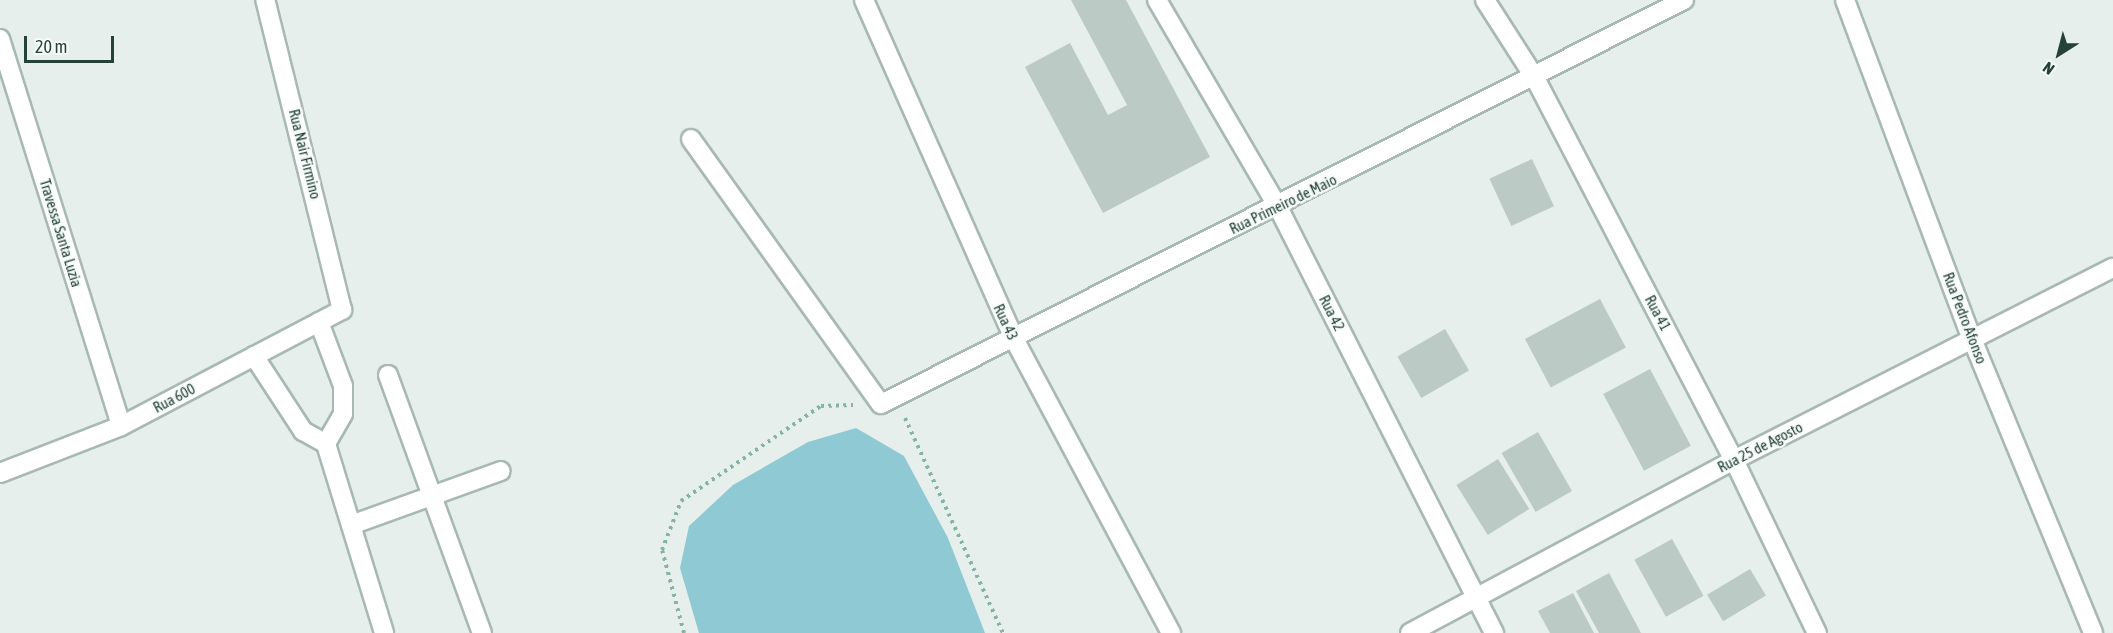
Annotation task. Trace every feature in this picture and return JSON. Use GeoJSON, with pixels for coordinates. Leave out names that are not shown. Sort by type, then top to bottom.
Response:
{"type":"FeatureCollection","features":[{"type":"Feature","properties":{"kind":"street","name":"Rua Nair Firmino"},"geometry":{"type":"LineString","coordinates":[[265,0],[342,310]]}},
{"type":"Feature","properties":{"kind":"street","name":"Rua 43"},"geometry":{"type":"LineString","coordinates":[[864,0],[1012,337],[1171,633]]}},
{"type":"Feature","properties":{"kind":"street","name":"Rua 42"},"geometry":{"type":"LineString","coordinates":[[1157,0],[1278,207],[1494,633]]}},
{"type":"Feature","properties":{"kind":"street","name":"Rua 41"},"geometry":{"type":"LineString","coordinates":[[1485,0],[1535,78],[1734,460],[1817,633]]}},
{"type":"Feature","properties":{"kind":"street","name":"Rua Primeiro de Maio"},"geometry":{"type":"LineString","coordinates":[[881,404],[1535,78],[1684,0]]}},
{"type":"Feature","properties":{"kind":"street","name":"Rua Pedro Afonso"},"geometry":{"type":"LineString","coordinates":[[1845,0],[1972,339],[2093,633]]}},
{"type":"Feature","properties":{"kind":"street","name":"Travessa Santa Luzia"},"geometry":{"type":"LineString","coordinates":[[0,39],[121,426]]}},
{"type":"Feature","properties":{"kind":"street"},"geometry":{"type":"LineString","coordinates":[[691,139],[881,404]]}},
{"type":"Feature","properties":{"kind":"street","name":"Rua 25 de Agosto"},"geometry":{"type":"LineString","coordinates":[[1410,633],[1478,600],[1734,460],[2113,268]]}},
{"type":"Feature","properties":{"kind":"street","name":"Rua 600"},"geometry":{"type":"LineString","coordinates":[[0,473],[121,426],[342,310]]}},
{"type":"Feature","properties":{"kind":"street"},"geometry":{"type":"LineString","coordinates":[[319,322],[343,386],[343,414],[326,444]]}},
{"type":"Feature","properties":{"kind":"street"},"geometry":{"type":"LineString","coordinates":[[254,356],[303,431],[326,444],[384,633]]}},
{"type":"Feature","properties":{"kind":"street"},"geometry":{"type":"LineString","coordinates":[[388,375],[482,633]]}},
{"type":"Feature","properties":{"kind":"street"},"geometry":{"type":"LineString","coordinates":[[351,525],[501,471]]}},
{"type":"Feature","properties":{"kind":"path"},"geometry":{"type":"LineString","coordinates":[[684,633],[662,550],[681,501],[821,406],[881,404],[905,418],[1003,633]]}},
{"type":"Feature","properties":{"kind":"water"},"geometry":{"type":"Polygon","coordinates":[[[856,428],[904,456],[948,538],[985,633],[699,633],[680,568],[689,526],[733,485],[808,442],[856,428]]]}},
{"type":"Feature","properties":{"kind":"building"},"geometry":{"type":"Polygon","coordinates":[[[1071,0],[1126,0],[1210,157],[1103,213],[1025,67],[1070,43],[1108,115],[1127,105],[1071,0]]]}},
{"type":"Feature","properties":{"kind":"building"},"geometry":{"type":"Polygon","coordinates":[[[1532,159],[1554,206],[1511,226],[1489,179],[1532,159]]]}},
{"type":"Feature","properties":{"kind":"building"},"geometry":{"type":"Polygon","coordinates":[[[1600,299],[1626,348],[1551,387],[1525,339],[1600,299]]]}},
{"type":"Feature","properties":{"kind":"building"},"geometry":{"type":"Polygon","coordinates":[[[1445,329],[1469,371],[1421,398],[1397,356],[1445,329]]]}},
{"type":"Feature","properties":{"kind":"building"},"geometry":{"type":"Polygon","coordinates":[[[1650,369],[1691,446],[1644,471],[1603,394],[1650,369]]]}},
{"type":"Feature","properties":{"kind":"building"},"geometry":{"type":"Polygon","coordinates":[[[1538,432],[1572,491],[1536,512],[1502,453],[1538,432]]]}},
{"type":"Feature","properties":{"kind":"building"},"geometry":{"type":"Polygon","coordinates":[[[1498,459],[1529,509],[1488,535],[1456,485],[1498,459]]]}},
{"type":"Feature","properties":{"kind":"building"},"geometry":{"type":"Polygon","coordinates":[[[1672,539],[1704,596],[1666,617],[1634,560],[1672,539]]]}},
{"type":"Feature","properties":{"kind":"building"},"geometry":{"type":"Polygon","coordinates":[[[1750,569],[1766,596],[1723,621],[1707,595],[1750,569]]]}},
{"type":"Feature","properties":{"kind":"building"},"geometry":{"type":"Polygon","coordinates":[[[1609,573],[1641,633],[1599,633],[1576,591],[1609,573]]]}},
{"type":"Feature","properties":{"kind":"building"},"geometry":{"type":"Polygon","coordinates":[[[1573,593],[1594,633],[1550,633],[1538,611],[1573,593]]]}}]}
